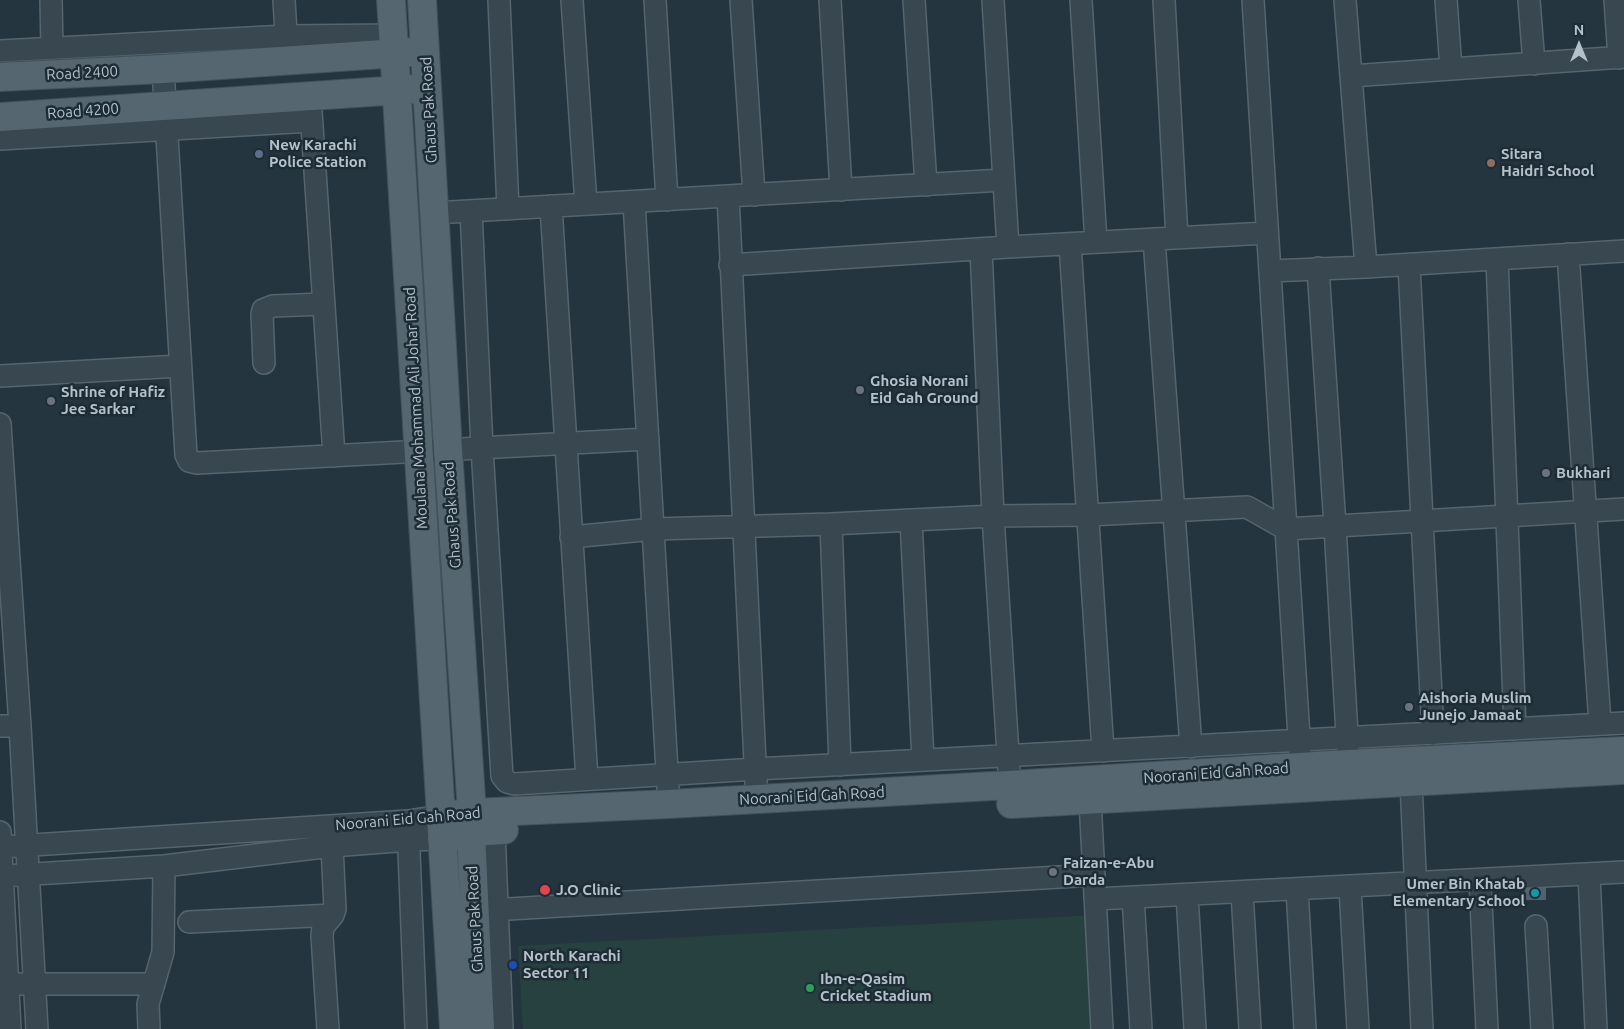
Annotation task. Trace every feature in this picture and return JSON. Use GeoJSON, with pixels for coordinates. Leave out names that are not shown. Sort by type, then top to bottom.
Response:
{"type":"FeatureCollection","features":[{"type":"Feature","properties":{"kind":"main road","name":"Moulana Mohammad Ali Johar Road"},"geometry":{"type":"LineString","coordinates":[[391,0],[454,1029]]}},
{"type":"Feature","properties":{"kind":"main road","name":"Ghaus Pak Road"},"geometry":{"type":"LineString","coordinates":[[422,0],[448,450],[485,910],[480,1029]]}},
{"type":"Feature","properties":{"kind":"main road","name":"Road 2400"},"geometry":{"type":"LineString","coordinates":[[0,77],[163,68],[287,48],[393,44],[426,51]]}},
{"type":"Feature","properties":{"kind":"main road","name":"Road 4200"},"geometry":{"type":"LineString","coordinates":[[0,117],[166,118],[310,108],[396,90],[427,88]]}},
{"type":"Feature","properties":{"kind":"main road","name":"Noorani Eid Gah Road"},"geometry":{"type":"LineString","coordinates":[[479,825],[669,804],[1010,786],[1300,754],[1348,751],[1624,750]]}},
{"type":"Feature","properties":{"kind":"main road","name":"Noorani Eid Gah Road"},"geometry":{"type":"LineString","coordinates":[[441,827],[1090,800],[1624,770]]}},
{"type":"Feature","properties":{"kind":"street"},"geometry":{"type":"LineString","coordinates":[[51,0],[52,48]]}},
{"type":"Feature","properties":{"kind":"street"},"geometry":{"type":"LineString","coordinates":[[0,51],[52,48],[287,48],[284,0]]}},
{"type":"Feature","properties":{"kind":"street"},"geometry":{"type":"LineString","coordinates":[[499,0],[508,209]]}},
{"type":"Feature","properties":{"kind":"street"},"geometry":{"type":"LineString","coordinates":[[572,0],[586,204]]}},
{"type":"Feature","properties":{"kind":"street"},"geometry":{"type":"LineString","coordinates":[[655,0],[667,200]]}},
{"type":"Feature","properties":{"kind":"street"},"geometry":{"type":"LineString","coordinates":[[740,0],[754,195]]}},
{"type":"Feature","properties":{"kind":"street"},"geometry":{"type":"LineString","coordinates":[[830,0],[841,190]]}},
{"type":"Feature","properties":{"kind":"street"},"geometry":{"type":"LineString","coordinates":[[914,0],[926,185]]}},
{"type":"Feature","properties":{"kind":"street"},"geometry":{"type":"LineString","coordinates":[[993,0],[1008,246]]}},
{"type":"Feature","properties":{"kind":"street"},"geometry":{"type":"LineString","coordinates":[[1081,0],[1096,242]]}},
{"type":"Feature","properties":{"kind":"street"},"geometry":{"type":"LineString","coordinates":[[1164,0],[1177,238]]}},
{"type":"Feature","properties":{"kind":"street"},"geometry":{"type":"LineString","coordinates":[[471,211],[482,448],[502,776],[507,782],[514,784],[756,769],[1191,747],[1300,754],[1253,0]]}},
{"type":"Feature","properties":{"kind":"street"},"geometry":{"type":"LineString","coordinates":[[1346,0],[1366,267]]}},
{"type":"Feature","properties":{"kind":"street"},"geometry":{"type":"LineString","coordinates":[[1446,0],[1450,69]]}},
{"type":"Feature","properties":{"kind":"street"},"geometry":{"type":"LineString","coordinates":[[1529,0],[1534,64]]}},
{"type":"Feature","properties":{"kind":"street"},"geometry":{"type":"LineString","coordinates":[[1351,76],[1622,58],[1615,0]]}},
{"type":"Feature","properties":{"kind":"street"},"geometry":{"type":"LineString","coordinates":[[163,68],[186,455],[190,461],[197,463],[648,439]]}},
{"type":"Feature","properties":{"kind":"street"},"geometry":{"type":"LineString","coordinates":[[310,108],[334,456]]}},
{"type":"Feature","properties":{"kind":"street"},"geometry":{"type":"LineString","coordinates":[[0,139],[166,118]]}},
{"type":"Feature","properties":{"kind":"street"},"geometry":{"type":"LineString","coordinates":[[434,213],[1003,180]]}},
{"type":"Feature","properties":{"kind":"street"},"geometry":{"type":"LineString","coordinates":[[728,196],[756,798]]}},
{"type":"Feature","properties":{"kind":"street"},"geometry":{"type":"LineString","coordinates":[[634,202],[669,804]]}},
{"type":"Feature","properties":{"kind":"street"},"geometry":{"type":"LineString","coordinates":[[551,206],[587,779]]}},
{"type":"Feature","properties":{"kind":"street"},"geometry":{"type":"LineString","coordinates":[[730,265],[1008,246],[1267,234]]}},
{"type":"Feature","properties":{"kind":"street"},"geometry":{"type":"LineString","coordinates":[[1154,239],[1191,747]]}},
{"type":"Feature","properties":{"kind":"street"},"geometry":{"type":"LineString","coordinates":[[1070,244],[1102,751]]}},
{"type":"Feature","properties":{"kind":"street"},"geometry":{"type":"LineString","coordinates":[[981,248],[993,516],[1010,786]]}},
{"type":"Feature","properties":{"kind":"street"},"geometry":{"type":"LineString","coordinates":[[1270,271],[1624,251]]}},
{"type":"Feature","properties":{"kind":"street"},"geometry":{"type":"LineString","coordinates":[[1568,254],[1600,724]]}},
{"type":"Feature","properties":{"kind":"street"},"geometry":{"type":"LineString","coordinates":[[1497,259],[1515,729]]}},
{"type":"Feature","properties":{"kind":"street"},"geometry":{"type":"LineString","coordinates":[[1409,264],[1433,734]]}},
{"type":"Feature","properties":{"kind":"street"},"geometry":{"type":"LineString","coordinates":[[1318,268],[1348,751],[1433,734],[1624,723]]}},
{"type":"Feature","properties":{"kind":"street"},"geometry":{"type":"LineString","coordinates":[[264,363],[263,310],[273,306],[324,304]]}},
{"type":"Feature","properties":{"kind":"street"},"geometry":{"type":"LineString","coordinates":[[0,376],[180,366]]}},
{"type":"Feature","properties":{"kind":"street"},"geometry":{"type":"LineString","coordinates":[[0,424],[10,726],[26,846],[37,1029]]}},
{"type":"Feature","properties":{"kind":"street"},"geometry":{"type":"LineString","coordinates":[[571,536],[654,529],[831,524],[993,516],[1088,516],[1247,507],[1286,529],[1624,509]]}},
{"type":"Feature","properties":{"kind":"street"},"geometry":{"type":"LineString","coordinates":[[911,520],[923,760]]}},
{"type":"Feature","properties":{"kind":"street"},"geometry":{"type":"LineString","coordinates":[[831,524],[840,765]]}},
{"type":"Feature","properties":{"kind":"street"},"geometry":{"type":"LineString","coordinates":[[1410,782],[1422,1029]]}},
{"type":"Feature","properties":{"kind":"street"},"geometry":{"type":"LineString","coordinates":[[1090,800],[1102,1029]]}},
{"type":"Feature","properties":{"kind":"street","name":"Noorani Eid Gah Road"},"geometry":{"type":"LineString","coordinates":[[0,839],[26,846],[409,830],[441,827]]}},
{"type":"Feature","properties":{"kind":"street"},"geometry":{"type":"LineString","coordinates":[[409,830],[416,1029]]}},
{"type":"Feature","properties":{"kind":"street","name":"Noorani Eid Gah Road"},"geometry":{"type":"LineString","coordinates":[[2,876],[164,866],[332,846],[409,830]]}},
{"type":"Feature","properties":{"kind":"street"},"geometry":{"type":"LineString","coordinates":[[0,839],[4,985],[10,1029]]}},
{"type":"Feature","properties":{"kind":"street"},"geometry":{"type":"LineString","coordinates":[[328,1029],[322,936],[323,927],[333,915],[335,909],[332,846]]}},
{"type":"Feature","properties":{"kind":"street"},"geometry":{"type":"LineString","coordinates":[[149,1029],[148,1004],[163,952],[164,866]]}},
{"type":"Feature","properties":{"kind":"street"},"geometry":{"type":"LineString","coordinates":[[1094,899],[1624,872]]}},
{"type":"Feature","properties":{"kind":"street"},"geometry":{"type":"LineString","coordinates":[[1590,874],[1596,1029]]}},
{"type":"Feature","properties":{"kind":"street"},"geometry":{"type":"LineString","coordinates":[[502,1029],[485,910],[1094,875]]}},
{"type":"Feature","properties":{"kind":"street"},"geometry":{"type":"LineString","coordinates":[[1480,880],[1487,1029]]}},
{"type":"Feature","properties":{"kind":"street"},"geometry":{"type":"LineString","coordinates":[[1350,887],[1358,1029]]}},
{"type":"Feature","properties":{"kind":"street"},"geometry":{"type":"LineString","coordinates":[[1297,889],[1305,1029]]}},
{"type":"Feature","properties":{"kind":"street"},"geometry":{"type":"LineString","coordinates":[[1242,892],[1250,1029]]}},
{"type":"Feature","properties":{"kind":"street"},"geometry":{"type":"LineString","coordinates":[[1187,895],[1195,1029]]}},
{"type":"Feature","properties":{"kind":"street"},"geometry":{"type":"LineString","coordinates":[[1133,897],[1141,1029]]}},
{"type":"Feature","properties":{"kind":"street"},"geometry":{"type":"LineString","coordinates":[[189,922],[333,915]]}},
{"type":"Feature","properties":{"kind":"street"},"geometry":{"type":"LineString","coordinates":[[1536,926],[1542,1029]]}},
{"type":"Feature","properties":{"kind":"street"},"geometry":{"type":"LineString","coordinates":[[4,985],[154,984]]}},
{"type":"Feature","properties":{"kind":"green space","name":"Ibn-e-Qasim Cricket Stadium"},"geometry":{"type":"Polygon","coordinates":[[[1095,915],[1102,1029],[523,1029],[518,946],[1095,915]]]}},
{"type":"Feature","properties":{"kind":"building","name":"Umer Bin Khatab Elementary School"},"geometry":{"type":"Polygon","coordinates":[[[1524,885],[1546,885],[1546,900],[1525,900],[1524,885]]]}},
{"type":"Feature","properties":{"kind":"place","name":"New Karachi Police Station"},"geometry":{"type":"Point","coordinates":[259,154]}},
{"type":"Feature","properties":{"kind":"place","name":"Sitara Haidri School"},"geometry":{"type":"Point","coordinates":[1491,163]}},
{"type":"Feature","properties":{"kind":"place","name":"Ghosia Norani Eid Gah Ground"},"geometry":{"type":"Point","coordinates":[860,390]}},
{"type":"Feature","properties":{"kind":"place","name":"Shrine of Hafiz Jee Sarkar"},"geometry":{"type":"Point","coordinates":[51,401]}},
{"type":"Feature","properties":{"kind":"place","name":"Bukhari"},"geometry":{"type":"Point","coordinates":[1546,473]}},
{"type":"Feature","properties":{"kind":"place","name":"Aishoria Muslim Junejo Jamaat"},"geometry":{"type":"Point","coordinates":[1409,707]}},
{"type":"Feature","properties":{"kind":"place","name":"Faizan-e-Abu Darda"},"geometry":{"type":"Point","coordinates":[1053,872]}},
{"type":"Feature","properties":{"kind":"place","name":"J.O Clinic"},"geometry":{"type":"Point","coordinates":[545,890]}},
{"type":"Feature","properties":{"kind":"place","name":"Umer Bin Khatab Elementary School"},"geometry":{"type":"Point","coordinates":[1535,893]}},
{"type":"Feature","properties":{"kind":"place","name":"North Karachi Sector 11"},"geometry":{"type":"Point","coordinates":[513,965]}},
{"type":"Feature","properties":{"kind":"place","name":"Ibn-e-Qasim Cricket Stadium"},"geometry":{"type":"Point","coordinates":[810,988]}}]}
